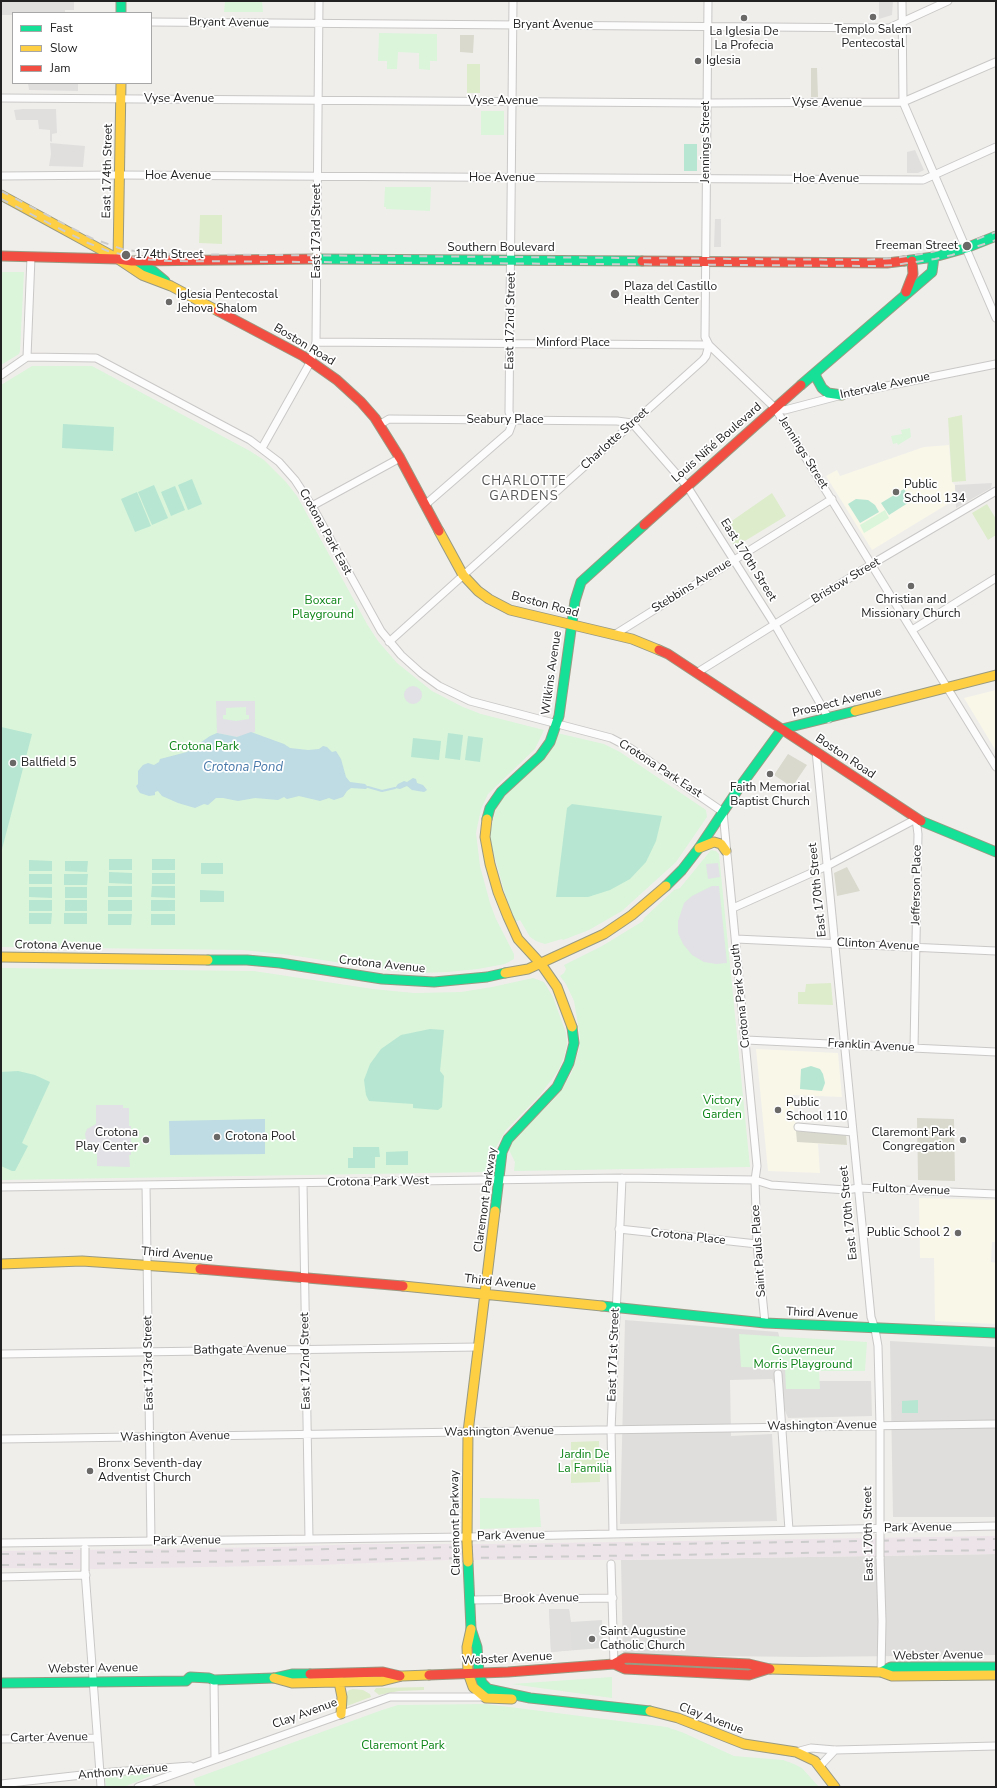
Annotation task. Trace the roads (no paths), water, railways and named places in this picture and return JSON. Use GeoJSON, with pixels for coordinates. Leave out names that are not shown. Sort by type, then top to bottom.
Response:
{"type":"FeatureCollection","features":[{"type":"Feature","properties":{"kind":"main road"},"geometry":{"type":"LineString","coordinates":[[122,1],[122,12]]}},
{"type":"Feature","properties":{"kind":"main road","name":"East 174th Street"},"geometry":{"type":"LineString","coordinates":[[118,259],[121,84]]}},
{"type":"Feature","properties":{"kind":"main road"},"geometry":{"type":"LineString","coordinates":[[1,195],[118,259],[142,275],[171,286]]}},
{"type":"Feature","properties":{"kind":"main road","name":"Southern Boulevard"},"geometry":{"type":"LineString","coordinates":[[1,256],[118,259],[136,261],[317,259],[835,264],[887,263],[934,257],[966,248],[996,236]]}},
{"type":"Feature","properties":{"kind":"main road"},"geometry":{"type":"LineString","coordinates":[[78,258],[90,251],[102,250]]}},
{"type":"Feature","properties":{"kind":"main road","name":"Louis Niñé Boulevard"},"geometry":{"type":"LineString","coordinates":[[571,625],[580,582],[775,408],[932,272],[934,257]]}},
{"type":"Feature","properties":{"kind":"main road"},"geometry":{"type":"LineString","coordinates":[[136,261],[154,271],[171,286]]}},
{"type":"Feature","properties":{"kind":"main road","name":"Louis Niñé Boulevard"},"geometry":{"type":"LineString","coordinates":[[905,294],[913,274],[912,261]]}},
{"type":"Feature","properties":{"kind":"main road","name":"Boston Road"},"geometry":{"type":"LineString","coordinates":[[171,286],[311,360],[349,391],[379,425],[400,458],[463,575],[484,595],[503,607],[632,639],[655,648],[698,672],[916,819],[996,852]]}},
{"type":"Feature","properties":{"kind":"main road"},"geometry":{"type":"LineString","coordinates":[[816,372],[818,382],[822,388],[828,393],[842,395]]}},
{"type":"Feature","properties":{"kind":"main road","name":"Wilkins Avenue"},"geometry":{"type":"LineString","coordinates":[[557,723],[571,625]]}},
{"type":"Feature","properties":{"kind":"main road","name":"Prospect Avenue"},"geometry":{"type":"LineString","coordinates":[[723,812],[782,729],[829,719],[996,675]]}},
{"type":"Feature","properties":{"kind":"main road","name":"Claremont Parkway"},"geometry":{"type":"LineString","coordinates":[[468,1673],[467,1647],[471,1629],[467,1539],[468,1432],[502,1156],[506,1142],[557,1087],[567,1068],[572,1053],[573,1033],[562,997],[557,987],[541,964],[522,944],[505,912],[490,864],[486,845],[486,828],[488,814],[494,802],[501,792],[544,752],[557,723]]}},
{"type":"Feature","properties":{"kind":"main road","name":"Crotona Avenue"},"geometry":{"type":"LineString","coordinates":[[1,957],[247,960],[280,963],[382,979],[434,982],[498,976],[528,969],[541,964],[598,937],[632,915],[682,870],[723,812]]}},
{"type":"Feature","properties":{"kind":"main road"},"geometry":{"type":"LineString","coordinates":[[699,848],[714,842],[721,844],[726,851]]}},
{"type":"Feature","properties":{"kind":"main road","name":"Third Avenue"},"geometry":{"type":"LineString","coordinates":[[1,1264],[82,1261],[147,1265],[485,1293],[765,1323],[996,1333]]}},
{"type":"Feature","properties":{"kind":"main road","name":"Claremont Parkway"},"geometry":{"type":"LineString","coordinates":[[471,1629],[477,1647],[479,1673]]}},
{"type":"Feature","properties":{"kind":"main road","name":"Webster Avenue"},"geometry":{"type":"LineString","coordinates":[[1,1683],[186,1681],[190,1684],[210,1684],[214,1680],[274,1678],[292,1674],[338,1678],[383,1672],[402,1676],[508,1672],[614,1664],[625,1658],[749,1664],[768,1669],[881,1672],[892,1676],[996,1675]]}},
{"type":"Feature","properties":{"kind":"main road","name":"Webster Avenue"},"geometry":{"type":"LineString","coordinates":[[881,1672],[891,1667],[996,1667]]}},
{"type":"Feature","properties":{"kind":"main road"},"geometry":{"type":"LineString","coordinates":[[508,1672],[504,1677],[503,1687],[510,1693]]}},
{"type":"Feature","properties":{"kind":"main road"},"geometry":{"type":"LineString","coordinates":[[468,1673],[473,1687],[477,1692],[486,1698]]}},
{"type":"Feature","properties":{"kind":"main road","name":"Clay Avenue"},"geometry":{"type":"LineString","coordinates":[[479,1673],[482,1683],[488,1689],[530,1698],[657,1712],[691,1722],[744,1744],[796,1752]]}},
{"type":"Feature","properties":{"kind":"main road"},"geometry":{"type":"LineString","coordinates":[[338,1678],[342,1697],[340,1714]]}},
{"type":"Feature","properties":{"kind":"main road","name":"Clay Avenue"},"geometry":{"type":"LineString","coordinates":[[486,1698],[530,1698]]}},
{"type":"Feature","properties":{"kind":"main road"},"geometry":{"type":"LineString","coordinates":[[796,1752],[808,1757],[819,1766],[835,1787]]}},
{"type":"Feature","properties":{"kind":"street","name":"East 173rd Street"},"geometry":{"type":"LineString","coordinates":[[262,448],[311,360],[316,342],[319,1]]}},
{"type":"Feature","properties":{"kind":"street","name":"East 172nd Street"},"geometry":{"type":"LineString","coordinates":[[513,1],[510,412],[513,421]]}},
{"type":"Feature","properties":{"kind":"street","name":"Jennings Street"},"geometry":{"type":"LineString","coordinates":[[708,1],[706,338],[709,345],[775,408],[996,767]]}},
{"type":"Feature","properties":{"kind":"street"},"geometry":{"type":"LineString","coordinates":[[902,1],[903,102],[996,318]]}},
{"type":"Feature","properties":{"kind":"street","name":"Bryant Avenue"},"geometry":{"type":"LineString","coordinates":[[152,22],[889,28],[902,24],[908,18],[948,1]]}},
{"type":"Feature","properties":{"kind":"street","name":"Vyse Avenue"},"geometry":{"type":"LineString","coordinates":[[1,98],[707,103],[903,102],[996,62]]}},
{"type":"Feature","properties":{"kind":"street","name":"Hoe Avenue"},"geometry":{"type":"LineString","coordinates":[[1,176],[120,175],[923,180],[996,147]]}},
{"type":"Feature","properties":{"kind":"street"},"geometry":{"type":"LineString","coordinates":[[1,375],[27,357],[31,257]]}},
{"type":"Feature","properties":{"kind":"street","name":"Minford Place"},"geometry":{"type":"LineString","coordinates":[[316,342],[709,345]]}},
{"type":"Feature","properties":{"kind":"street","name":"Charlotte Street"},"geometry":{"type":"LineString","coordinates":[[389,642],[703,360],[706,356],[709,345]]}},
{"type":"Feature","properties":{"kind":"street","name":"Crotona Park East"},"geometry":{"type":"LineString","coordinates":[[27,357],[96,358],[262,448],[286,469],[312,506],[369,612],[389,642],[420,673],[458,696],[482,705],[603,734],[620,742],[723,812]]}},
{"type":"Feature","properties":{"kind":"street","name":"Intervale Avenue"},"geometry":{"type":"LineString","coordinates":[[775,408],[785,410],[842,395],[996,364]]}},
{"type":"Feature","properties":{"kind":"street","name":"Seabury Place"},"geometry":{"type":"LineString","coordinates":[[379,425],[389,419],[624,421],[632,423]]}},
{"type":"Feature","properties":{"kind":"street"},"geometry":{"type":"LineString","coordinates":[[426,505],[509,432],[513,421]]}},
{"type":"Feature","properties":{"kind":"street","name":"East 170th Street"},"geometry":{"type":"LineString","coordinates":[[632,423],[687,486],[774,624],[829,719]]}},
{"type":"Feature","properties":{"kind":"street"},"geometry":{"type":"LineString","coordinates":[[312,506],[400,458]]}},
{"type":"Feature","properties":{"kind":"street","name":"Bristow Street"},"geometry":{"type":"LineString","coordinates":[[698,672],[774,624],[996,491]]}},
{"type":"Feature","properties":{"kind":"street","name":"Stebbins Avenue"},"geometry":{"type":"LineString","coordinates":[[614,635],[832,499]]}},
{"type":"Feature","properties":{"kind":"street"},"geometry":{"type":"LineString","coordinates":[[912,630],[996,578]]}},
{"type":"Feature","properties":{"kind":"street","name":"East 170th Street"},"geometry":{"type":"LineString","coordinates":[[816,751],[871,1318],[875,1328],[878,1346],[882,1621],[881,1672]]}},
{"type":"Feature","properties":{"kind":"street","name":"Crotona Park South"},"geometry":{"type":"LineString","coordinates":[[723,812],[757,1166],[755,1180]]}},
{"type":"Feature","properties":{"kind":"street"},"geometry":{"type":"LineString","coordinates":[[733,908],[827,866],[916,819]]}},
{"type":"Feature","properties":{"kind":"street","name":"Jefferson Place"},"geometry":{"type":"LineString","coordinates":[[914,1048],[918,834],[916,819]]}},
{"type":"Feature","properties":{"kind":"street","name":"Clinton Avenue"},"geometry":{"type":"LineString","coordinates":[[736,939],[996,951]]}},
{"type":"Feature","properties":{"kind":"street","name":"Franklin Avenue"},"geometry":{"type":"LineString","coordinates":[[746,1040],[996,1052]]}},
{"type":"Feature","properties":{"kind":"street"},"geometry":{"type":"LineString","coordinates":[[798,1127],[853,1132]]}},
{"type":"Feature","properties":{"kind":"street","name":"Crotona Park West"},"geometry":{"type":"LineString","coordinates":[[1,1187],[622,1178],[755,1180]]}},
{"type":"Feature","properties":{"kind":"street","name":"East 171st Street"},"geometry":{"type":"LineString","coordinates":[[613,1533],[611,1430],[622,1178]]}},
{"type":"Feature","properties":{"kind":"street","name":"Fulton Avenue"},"geometry":{"type":"LineString","coordinates":[[755,1180],[771,1185],[847,1190],[858,1188],[996,1194]]}},
{"type":"Feature","properties":{"kind":"street","name":"Saint Pauls Place"},"geometry":{"type":"LineString","coordinates":[[755,1180],[757,1244],[765,1323]]}},
{"type":"Feature","properties":{"kind":"street","name":"East 172nd Street"},"geometry":{"type":"LineString","coordinates":[[303,1183],[309,1539]]}},
{"type":"Feature","properties":{"kind":"street","name":"East 173rd Street"},"geometry":{"type":"LineString","coordinates":[[146,1185],[151,1541]]}},
{"type":"Feature","properties":{"kind":"street","name":"Crotona Place"},"geometry":{"type":"LineString","coordinates":[[619,1229],[757,1244]]}},
{"type":"Feature","properties":{"kind":"street","name":"Bathgate Avenue"},"geometry":{"type":"LineString","coordinates":[[1,1354],[478,1347]]}},
{"type":"Feature","properties":{"kind":"street"},"geometry":{"type":"LineString","coordinates":[[778,1374],[789,1530]]}},
{"type":"Feature","properties":{"kind":"street","name":"Washington Avenue"},"geometry":{"type":"LineString","coordinates":[[1,1439],[996,1424]]}},
{"type":"Feature","properties":{"kind":"street","name":"Park Avenue"},"geometry":{"type":"LineString","coordinates":[[1,1544],[84,1545],[151,1541],[467,1539],[613,1533],[789,1530],[880,1531],[996,1526]]}},
{"type":"Feature","properties":{"kind":"street"},"geometry":{"type":"LineString","coordinates":[[84,1545],[92,1681],[101,1787]]}},
{"type":"Feature","properties":{"kind":"street"},"geometry":{"type":"LineString","coordinates":[[611,1564],[614,1664]]}},
{"type":"Feature","properties":{"kind":"street"},"geometry":{"type":"LineString","coordinates":[[1,1577],[85,1573]]}},
{"type":"Feature","properties":{"kind":"street","name":"Brook Avenue"},"geometry":{"type":"LineString","coordinates":[[470,1600],[613,1598]]}},
{"type":"Feature","properties":{"kind":"street"},"geometry":{"type":"LineString","coordinates":[[214,1680],[215,1759]]}},
{"type":"Feature","properties":{"kind":"street","name":"Clay Avenue"},"geometry":{"type":"LineString","coordinates":[[138,1787],[390,1697],[486,1698]]}},
{"type":"Feature","properties":{"kind":"street","name":"Carter Avenue"},"geometry":{"type":"LineString","coordinates":[[1,1739],[97,1738]]}},
{"type":"Feature","properties":{"kind":"street","name":"Clay Avenue"},"geometry":{"type":"LineString","coordinates":[[796,1752],[811,1748],[835,1750],[996,1746]]}},
{"type":"Feature","properties":{"kind":"street"},"geometry":{"type":"LineString","coordinates":[[819,1766],[835,1750]]}},
{"type":"Feature","properties":{"kind":"street","name":"Anthony Avenue"},"geometry":{"type":"LineString","coordinates":[[1,1784],[100,1773],[197,1766]]}},
{"type":"Feature","properties":{"kind":"water","name":"Crotona Pond"},"geometry":{"type":"Polygon","coordinates":[[[251,732],[284,744],[290,748],[308,750],[319,749],[323,746],[327,747],[332,752],[336,751],[341,759],[346,777],[350,782],[365,784],[368,787],[366,789],[351,788],[343,797],[334,800],[329,798],[320,801],[299,796],[287,799],[284,797],[278,800],[255,798],[238,801],[216,798],[208,805],[204,804],[195,808],[162,796],[158,791],[155,792],[155,795],[149,796],[140,793],[136,786],[138,784],[138,771],[143,765],[148,763],[154,765],[159,762],[160,759],[187,752],[210,736],[217,733],[237,737],[251,732]]]}},
{"type":"Feature","properties":{"kind":"water"},"geometry":{"type":"Polygon","coordinates":[[[413,778],[427,790],[424,792],[412,790],[407,786],[400,789],[395,788],[398,784],[404,781],[407,782],[413,778]]]}},
{"type":"Feature","properties":{"kind":"water","name":"Crotona Pool"},"geometry":{"type":"Polygon","coordinates":[[[265,1119],[265,1154],[170,1155],[169,1121],[265,1119]]]}},
{"type":"Feature","properties":{"kind":"waterway"},"geometry":{"type":"LineString","coordinates":[[368,787],[382,791],[395,788]]}},
{"type":"Feature","properties":{"kind":"railway"},"geometry":{"type":"LineString","coordinates":[[1,191],[91,238],[122,249],[153,254],[864,260],[894,258],[928,253],[964,244],[996,232]]}},
{"type":"Feature","properties":{"kind":"railway"},"geometry":{"type":"LineString","coordinates":[[1,199],[88,243],[108,251],[141,259],[169,261],[875,266],[895,265],[935,259],[952,255],[996,240]]}},
{"type":"Feature","properties":{"kind":"railway"},"geometry":{"type":"LineString","coordinates":[[1,1554],[996,1539]]}},
{"type":"Feature","properties":{"kind":"railway"},"geometry":{"type":"LineString","coordinates":[[1,1565],[996,1550]]}},
{"type":"Feature","properties":{"kind":"place","name":"Templo Salem Pentecostal"},"geometry":{"type":"Point","coordinates":[873,17]}},
{"type":"Feature","properties":{"kind":"place","name":"La Iglesia De La Profecia"},"geometry":{"type":"Point","coordinates":[744,18]}},
{"type":"Feature","properties":{"kind":"place","name":"Iglesia"},"geometry":{"type":"Point","coordinates":[698,61]}},
{"type":"Feature","properties":{"kind":"place","name":"Freeman Street"},"geometry":{"type":"Point","coordinates":[967,246]}},
{"type":"Feature","properties":{"kind":"place","name":"174th Street"},"geometry":{"type":"Point","coordinates":[126,255]}},
{"type":"Feature","properties":{"kind":"place","name":"Plaza del Castillo Health Center"},"geometry":{"type":"Point","coordinates":[615,294]}},
{"type":"Feature","properties":{"kind":"place","name":"Iglesia Pentecostal Jehova Shalom"},"geometry":{"type":"Point","coordinates":[169,302]}},
{"type":"Feature","properties":{"kind":"place","name":"Public School 134"},"geometry":{"type":"Point","coordinates":[896,492]}},
{"type":"Feature","properties":{"kind":"place","name":"Christian and Missionary Church"},"geometry":{"type":"Point","coordinates":[911,586]}},
{"type":"Feature","properties":{"kind":"place","name":"Ballfield 5"},"geometry":{"type":"Point","coordinates":[13,763]}},
{"type":"Feature","properties":{"kind":"place","name":"Faith Memorial Baptist Church"},"geometry":{"type":"Point","coordinates":[770,774]}},
{"type":"Feature","properties":{"kind":"place","name":"Public School 110"},"geometry":{"type":"Point","coordinates":[778,1110]}},
{"type":"Feature","properties":{"kind":"place","name":"Crotona Pool"},"geometry":{"type":"Point","coordinates":[217,1137]}},
{"type":"Feature","properties":{"kind":"place","name":"Crotona Play Center"},"geometry":{"type":"Point","coordinates":[146,1140]}},
{"type":"Feature","properties":{"kind":"place","name":"Claremont Park Congregation"},"geometry":{"type":"Point","coordinates":[963,1140]}},
{"type":"Feature","properties":{"kind":"place","name":"Public School 2"},"geometry":{"type":"Point","coordinates":[958,1233]}},
{"type":"Feature","properties":{"kind":"place","name":"Bronx Seventh-day Adventist Church"},"geometry":{"type":"Point","coordinates":[90,1471]}},
{"type":"Feature","properties":{"kind":"place","name":"Saint Augustine Catholic Church"},"geometry":{"type":"Point","coordinates":[592,1639]}},
{"type":"Feature","properties":{"kind":"district","name":"CHARLOTTE GARDENS"},"geometry":{"type":"Point","coordinates":[524,490]}},
{"type":"Feature","properties":{"kind":"park label","name":"Boxcar Playground"},"geometry":{"type":"Point","coordinates":[323,608]}},
{"type":"Feature","properties":{"kind":"park label","name":"Crotona Park"},"geometry":{"type":"Point","coordinates":[204,747]}},
{"type":"Feature","properties":{"kind":"park label","name":"Victory Garden"},"geometry":{"type":"Point","coordinates":[722,1108]}},
{"type":"Feature","properties":{"kind":"park label","name":"Gouverneur Morris Playground"},"geometry":{"type":"Point","coordinates":[803,1358]}},
{"type":"Feature","properties":{"kind":"park label","name":"Jardin De La Familia"},"geometry":{"type":"Point","coordinates":[585,1462]}},
{"type":"Feature","properties":{"kind":"park label","name":"Claremont Park"},"geometry":{"type":"Point","coordinates":[403,1746]}}]}
